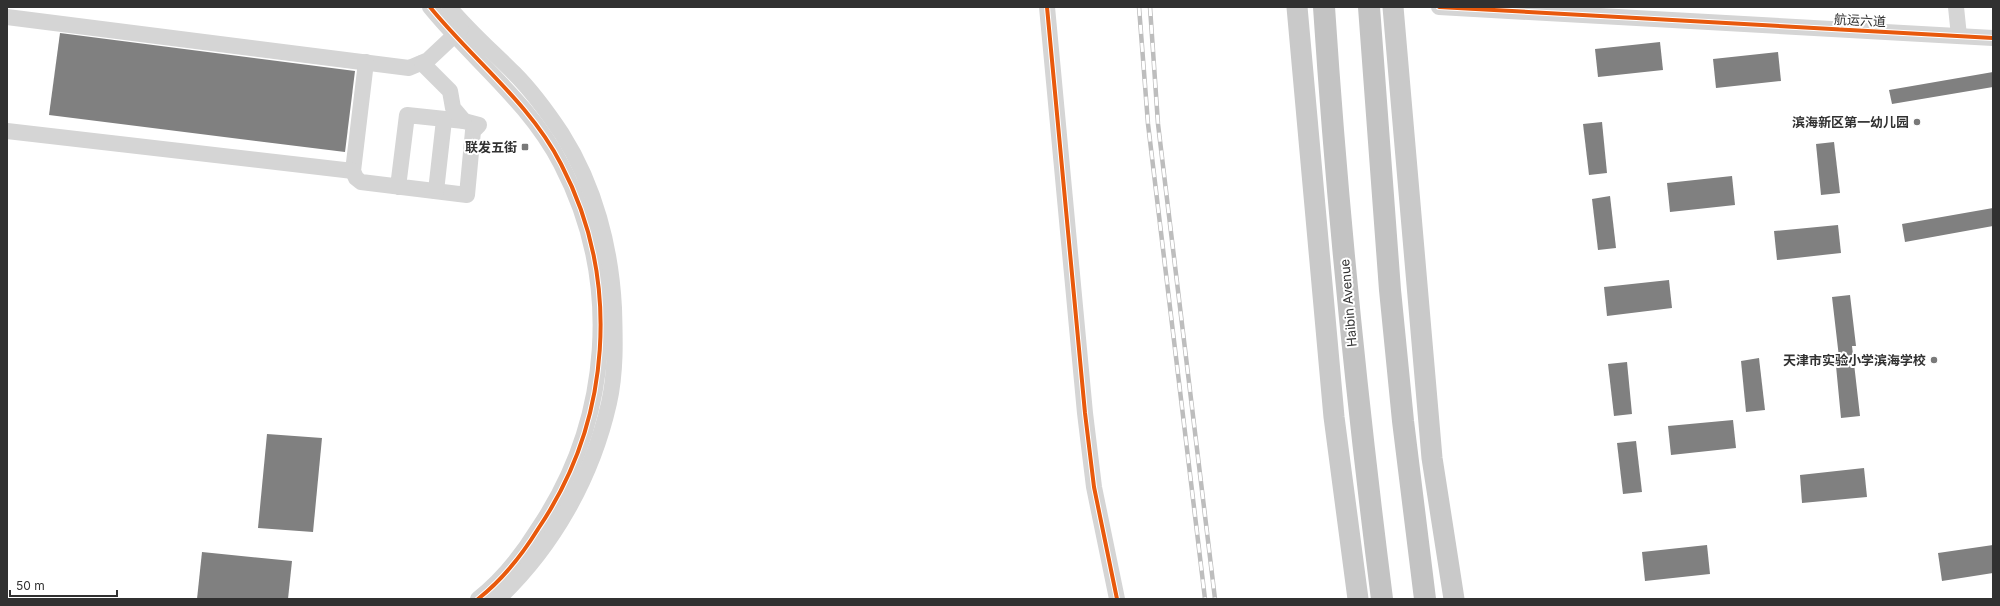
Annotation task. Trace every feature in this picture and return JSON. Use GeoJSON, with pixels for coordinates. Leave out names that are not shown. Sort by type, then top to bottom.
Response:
{"type":"FeatureCollection","features":[{"type":"Feature","properties":{"kind":"highway","name":"Haibin Avenue"},"geometry":{"type":"LineString","coordinates":[[1324,7],[1343,250],[1358,408],[1382,599]]}},
{"type":"Feature","properties":{"kind":"highway"},"geometry":{"type":"LineString","coordinates":[[1369,7],[1390,298],[1403,422],[1425,599]]}},
{"type":"Feature","properties":{"kind":"main road"},"geometry":{"type":"LineString","coordinates":[[1297,7],[1334,417],[1358,599]]}},
{"type":"Feature","properties":{"kind":"main road"},"geometry":{"type":"LineString","coordinates":[[1393,7],[1432,458],[1454,599]]}},
{"type":"Feature","properties":{"kind":"street"},"geometry":{"type":"LineString","coordinates":[[430,7],[516,74],[549,114],[574,156],[601,223],[611,267],[613,289],[615,340],[609,403],[596,446],[579,489],[560,524],[532,562],[502,594],[478,599]]}},
{"type":"Feature","properties":{"kind":"street"},"geometry":{"type":"LineString","coordinates":[[450,7],[459,30]]}},
{"type":"Feature","properties":{"kind":"street"},"geometry":{"type":"LineString","coordinates":[[1047,7],[1085,413],[1094,487],[1117,599]]}},
{"type":"Feature","properties":{"kind":"street","name":"航运六道"},"geometry":{"type":"LineString","coordinates":[[1438,7],[1993,38]]}},
{"type":"Feature","properties":{"kind":"street"},"geometry":{"type":"LineString","coordinates":[[1956,7],[1959,36]]}},
{"type":"Feature","properties":{"kind":"street"},"geometry":{"type":"LineString","coordinates":[[7,17],[409,68],[428,60],[459,30]]}},
{"type":"Feature","properties":{"kind":"street"},"geometry":{"type":"LineString","coordinates":[[366,62],[353,171],[356,178],[361,182],[398,187],[466,195],[473,131],[479,125],[464,121],[407,115],[398,187]]}},
{"type":"Feature","properties":{"kind":"street"},"geometry":{"type":"LineString","coordinates":[[422,63],[450,91],[453,108],[464,121]]}},
{"type":"Feature","properties":{"kind":"street"},"geometry":{"type":"LineString","coordinates":[[436,191],[444,120]]}},
{"type":"Feature","properties":{"kind":"street"},"geometry":{"type":"LineString","coordinates":[[7,131],[353,171]]}},
{"type":"Feature","properties":{"kind":"building"},"geometry":{"type":"Polygon","coordinates":[[[60,33],[355,71],[345,152],[49,115],[60,33]]]}},
{"type":"Feature","properties":{"kind":"building"},"geometry":{"type":"Polygon","coordinates":[[[1660,42],[1663,70],[1598,77],[1595,49],[1660,42]]]}},
{"type":"Feature","properties":{"kind":"building"},"geometry":{"type":"Polygon","coordinates":[[[1778,52],[1781,81],[1716,88],[1713,59],[1778,52]]]}},
{"type":"Feature","properties":{"kind":"building"},"geometry":{"type":"Polygon","coordinates":[[[1993,72],[1993,87],[1892,104],[1889,90],[1993,72]]]}},
{"type":"Feature","properties":{"kind":"building"},"geometry":{"type":"Polygon","coordinates":[[[1602,122],[1607,173],[1589,175],[1583,124],[1602,122]]]}},
{"type":"Feature","properties":{"kind":"building"},"geometry":{"type":"Polygon","coordinates":[[[1834,142],[1840,193],[1821,195],[1816,144],[1834,142]]]}},
{"type":"Feature","properties":{"kind":"building"},"geometry":{"type":"Polygon","coordinates":[[[1732,176],[1735,205],[1670,212],[1667,183],[1732,176]]]}},
{"type":"Feature","properties":{"kind":"building"},"geometry":{"type":"Polygon","coordinates":[[[1610,196],[1616,248],[1598,250],[1592,199],[1610,196]]]}},
{"type":"Feature","properties":{"kind":"building"},"geometry":{"type":"Polygon","coordinates":[[[1993,208],[1993,226],[1905,242],[1902,224],[1993,208]]]}},
{"type":"Feature","properties":{"kind":"building"},"geometry":{"type":"Polygon","coordinates":[[[1838,225],[1841,253],[1777,260],[1774,231],[1838,225]]]}},
{"type":"Feature","properties":{"kind":"building"},"geometry":{"type":"Polygon","coordinates":[[[1669,280],[1672,308],[1607,316],[1604,287],[1669,280]]]}},
{"type":"Feature","properties":{"kind":"building"},"geometry":{"type":"Polygon","coordinates":[[[1850,295],[1856,346],[1852,346],[1860,416],[1841,418],[1836,366],[1840,366],[1832,297],[1850,295]]]}},
{"type":"Feature","properties":{"kind":"building"},"geometry":{"type":"Polygon","coordinates":[[[1759,358],[1765,410],[1746,412],[1741,361],[1759,358]]]}},
{"type":"Feature","properties":{"kind":"building"},"geometry":{"type":"Polygon","coordinates":[[[1627,362],[1632,414],[1614,416],[1608,364],[1627,362]]]}},
{"type":"Feature","properties":{"kind":"building"},"geometry":{"type":"Polygon","coordinates":[[[1733,420],[1736,448],[1671,455],[1668,426],[1733,420]]]}},
{"type":"Feature","properties":{"kind":"building"},"geometry":{"type":"Polygon","coordinates":[[[267,434],[322,438],[313,532],[258,528],[267,434]]]}},
{"type":"Feature","properties":{"kind":"building"},"geometry":{"type":"Polygon","coordinates":[[[1636,441],[1642,492],[1623,494],[1617,443],[1636,441]]]}},
{"type":"Feature","properties":{"kind":"building"},"geometry":{"type":"Polygon","coordinates":[[[1864,468],[1867,497],[1802,503],[1800,475],[1864,468]]]}},
{"type":"Feature","properties":{"kind":"building"},"geometry":{"type":"Polygon","coordinates":[[[1707,545],[1710,574],[1645,581],[1642,552],[1707,545]]]}},
{"type":"Feature","properties":{"kind":"building"},"geometry":{"type":"Polygon","coordinates":[[[1993,545],[1993,573],[1942,581],[1938,553],[1993,545]]]}},
{"type":"Feature","properties":{"kind":"building"},"geometry":{"type":"Polygon","coordinates":[[[202,552],[292,561],[288,599],[197,599],[202,552]]]}},
{"type":"Feature","properties":{"kind":"railway"},"geometry":{"type":"LineString","coordinates":[[1139,7],[1148,124],[1205,599]]}},
{"type":"Feature","properties":{"kind":"railway"},"geometry":{"type":"LineString","coordinates":[[1150,7],[1158,124],[1215,599]]}},
{"type":"Feature","properties":{"kind":"cycle path"},"geometry":{"type":"LineString","coordinates":[[430,7],[534,121],[561,164],[581,209],[593,255],[600,302],[600,350],[593,397],[581,443],[562,487],[532,539],[503,575],[478,599]]}},
{"type":"Feature","properties":{"kind":"cycle path"},"geometry":{"type":"LineString","coordinates":[[1047,7],[1085,413],[1094,487],[1117,599]]}},
{"type":"Feature","properties":{"kind":"cycle path"},"geometry":{"type":"LineString","coordinates":[[1439,7],[1993,38]]}},
{"type":"Feature","properties":{"kind":"place","name":"滨海新区第一幼儿园"},"geometry":{"type":"Point","coordinates":[1917,122]}},
{"type":"Feature","properties":{"kind":"place","name":"联发五街"},"geometry":{"type":"Point","coordinates":[525,147]}},
{"type":"Feature","properties":{"kind":"place","name":"天津市实验小学滨海学校"},"geometry":{"type":"Point","coordinates":[1934,360]}}]}
